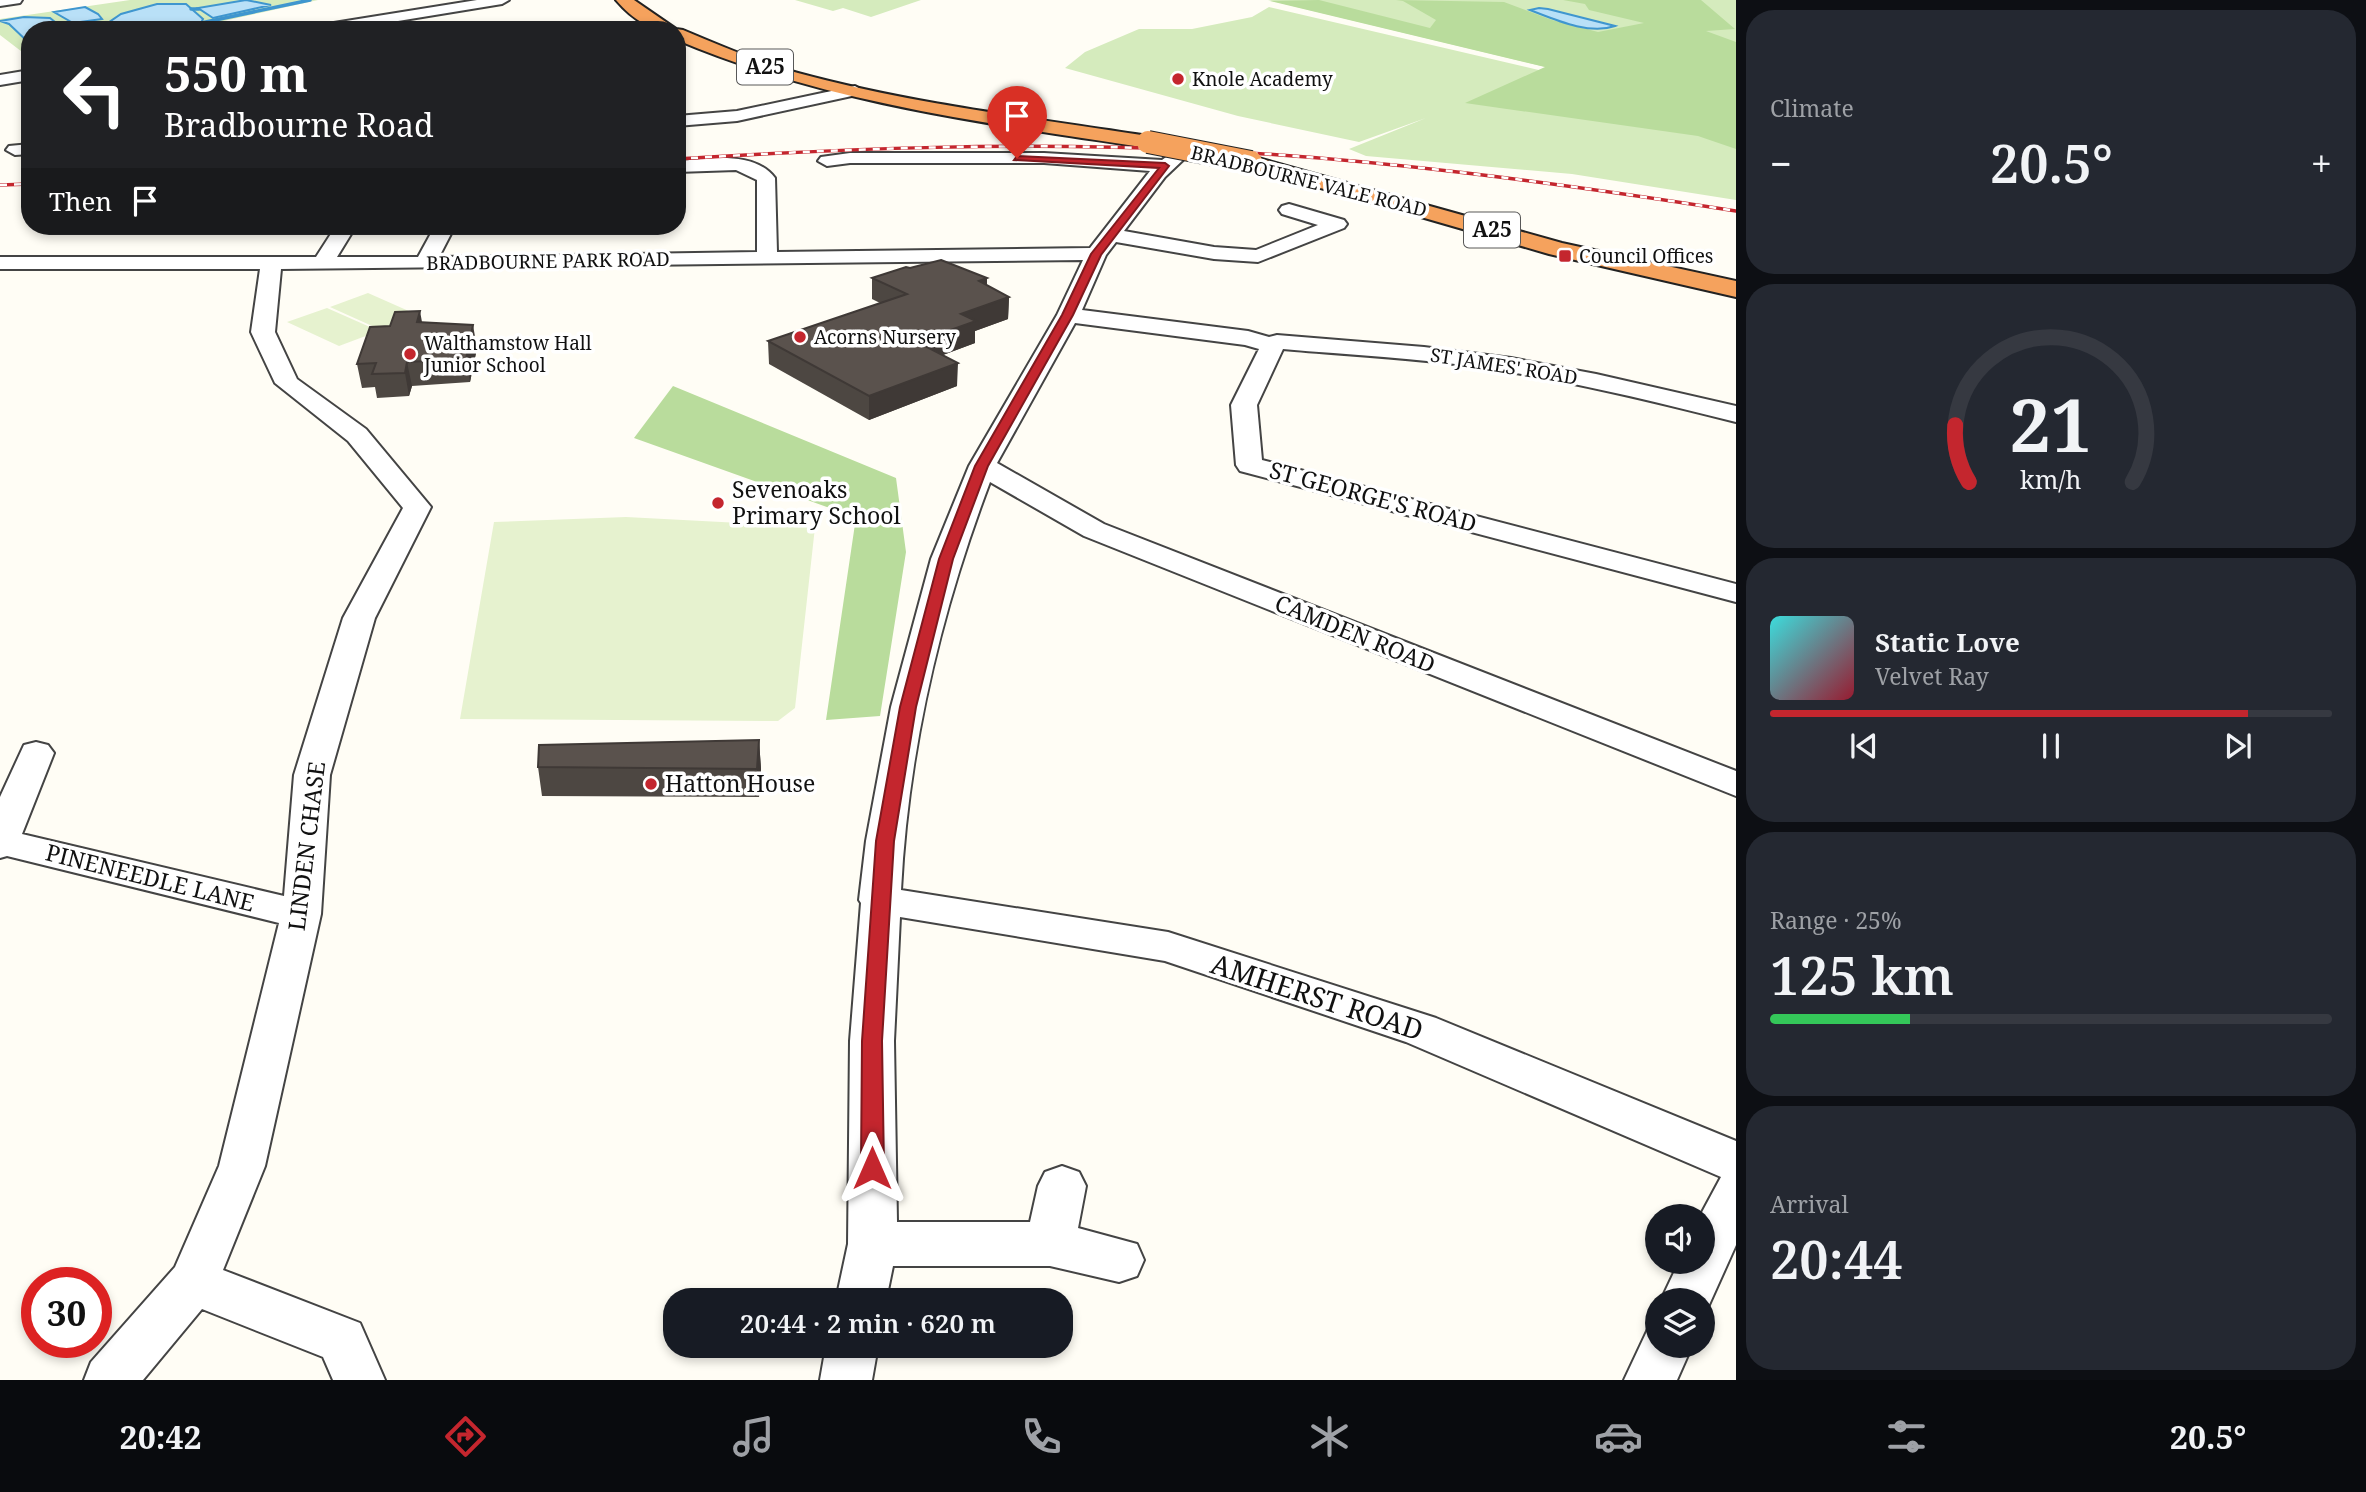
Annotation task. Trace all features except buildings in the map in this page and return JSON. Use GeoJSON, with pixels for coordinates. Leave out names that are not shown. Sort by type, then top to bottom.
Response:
{"type":"FeatureCollection","features":[{"type":"Feature","properties":{"kind":"highway"},"geometry":{"type":"LineString","coordinates":[[624,0],[651,21]]}},
{"type":"Feature","properties":{"kind":"highway","name":"BRADBOURNE VALE ROAD"},"geometry":{"type":"LineString","coordinates":[[686,38],[737,58],[855,91],[1251,162],[1557,249],[1736,289]]}},
{"type":"Feature","properties":{"kind":"street"},"geometry":{"type":"LineString","coordinates":[[0,2],[15,0]]}},
{"type":"Feature","properties":{"kind":"street"},"geometry":{"type":"LineString","coordinates":[[392,0],[422,13]]}},
{"type":"Feature","properties":{"kind":"street"},"geometry":{"type":"LineString","coordinates":[[376,21],[502,0]]}},
{"type":"Feature","properties":{"kind":"street"},"geometry":{"type":"LineString","coordinates":[[0,80],[21,76]]}},
{"type":"Feature","properties":{"kind":"street"},"geometry":{"type":"LineString","coordinates":[[686,120],[737,116],[855,91]]}},
{"type":"Feature","properties":{"kind":"street"},"geometry":{"type":"LineString","coordinates":[[827,161],[850,158],[1044,158],[1170,162],[1096,254],[1068,315],[982,466],[946,559],[908,707],[885,841],[879,900],[872,1041],[873,1244],[864,1288]]}},
{"type":"Feature","properties":{"kind":"street"},"geometry":{"type":"LineString","coordinates":[[686,167],[728,165],[753,170],[766,178],[767,259]]}},
{"type":"Feature","properties":{"kind":"street"},"geometry":{"type":"LineString","coordinates":[[1111,235],[1214,253],[1258,256],[1337,224],[1289,209]]}},
{"type":"Feature","properties":{"kind":"street"},"geometry":{"type":"LineString","coordinates":[[323,263],[340,235]]}},
{"type":"Feature","properties":{"kind":"street"},"geometry":{"type":"LineString","coordinates":[[425,263],[441,235]]}},
{"type":"Feature","properties":{"kind":"street","name":"BRADBOURNE PARK ROAD"},"geometry":{"type":"LineString","coordinates":[[0,263],[425,263],[1096,254]]}},
{"type":"Feature","properties":{"kind":"street","name":"LINDEN CHASE"},"geometry":{"type":"LineString","coordinates":[[110,1380],[192,1282],[242,1166],[301,914],[312,775],[359,618],[417,506],[357,435],[286,383],[263,332],[271,264]]}},
{"type":"Feature","properties":{"kind":"street"},"geometry":{"type":"LineString","coordinates":[[1068,315],[1248,338],[1268,344]]}},
{"type":"Feature","properties":{"kind":"street","name":"ST JAMES' ROAD"},"geometry":{"type":"LineString","coordinates":[[1268,344],[1277,342],[1433,355],[1511,365],[1607,383],[1736,414]]}},
{"type":"Feature","properties":{"kind":"street","name":"ST GEORGE'S ROAD"},"geometry":{"type":"LineString","coordinates":[[1268,344],[1271,349],[1244,405],[1249,465],[1736,593]]}},
{"type":"Feature","properties":{"kind":"street","name":"CAMDEN ROAD"},"geometry":{"type":"LineString","coordinates":[[982,466],[1094,530],[1736,784]]}},
{"type":"Feature","properties":{"kind":"street"},"geometry":{"type":"LineString","coordinates":[[0,843],[36,753]]}},
{"type":"Feature","properties":{"kind":"street","name":"PINENEEDLE LANE"},"geometry":{"type":"LineString","coordinates":[[0,843],[301,914]]}},
{"type":"Feature","properties":{"kind":"street","name":"AMHERST ROAD"},"geometry":{"type":"LineString","coordinates":[[879,900],[1168,947],[1420,1030],[1736,1162]]}},
{"type":"Feature","properties":{"kind":"street"},"geometry":{"type":"LineString","coordinates":[[1050,1244],[1062,1186]]}},
{"type":"Feature","properties":{"kind":"street"},"geometry":{"type":"LineString","coordinates":[[1692,1288],[1736,1192]]}},
{"type":"Feature","properties":{"kind":"street"},"geometry":{"type":"LineString","coordinates":[[873,1244],[1050,1244],[1118,1260]]}},
{"type":"Feature","properties":{"kind":"street"},"geometry":{"type":"LineString","coordinates":[[192,1282],[342,1340],[359,1380]]}},
{"type":"Feature","properties":{"kind":"street"},"geometry":{"type":"LineString","coordinates":[[846,1380],[850,1358]]}},
{"type":"Feature","properties":{"kind":"street"},"geometry":{"type":"LineString","coordinates":[[1650,1380],[1660,1358]]}},
{"type":"Feature","properties":{"kind":"green space"},"geometry":{"type":"Polygon","coordinates":[[[130,0],[318,0],[224,21],[21,21],[21,51],[0,35],[0,19],[130,0]]]}},
{"type":"Feature","properties":{"kind":"green space"},"geometry":{"type":"Polygon","coordinates":[[[795,0],[921,0],[871,17],[843,8],[833,11],[795,0]]]}},
{"type":"Feature","properties":{"kind":"green space"},"geometry":{"type":"Polygon","coordinates":[[[1268,0],[1736,0],[1736,200],[1572,174],[1366,156],[1349,149],[1426,118],[1359,142],[1238,116],[1065,68],[1085,52],[1139,29],[1192,29],[1252,17],[1269,7],[1547,72],[1562,71],[1268,0]]]}},
{"type":"Feature","properties":{"kind":"green space"},"geometry":{"type":"Polygon","coordinates":[[[1319,0],[1430,28],[1436,20],[1403,1],[1396,0],[1504,2],[1552,20],[1598,32],[1644,23],[1589,10],[1585,4],[1563,0],[1701,0],[1735,29],[1706,31],[1736,42],[1736,149],[1698,136],[1465,103],[1545,67],[1270,1],[1319,0]]]}},
{"type":"Feature","properties":{"kind":"green space"},"geometry":{"type":"Polygon","coordinates":[[[368,293],[420,316],[381,330],[330,307],[368,293]]]}},
{"type":"Feature","properties":{"kind":"green space"},"geometry":{"type":"Polygon","coordinates":[[[327,308],[379,331],[339,346],[287,322],[327,308]]]}},
{"type":"Feature","properties":{"kind":"green space"},"geometry":{"type":"Polygon","coordinates":[[[673,386],[896,478],[906,552],[880,716],[826,720],[855,524],[838,511],[634,438],[673,386]]]}},
{"type":"Feature","properties":{"kind":"green space"},"geometry":{"type":"Polygon","coordinates":[[[626,517],[815,527],[795,708],[778,721],[460,719],[494,522],[626,517]]]}},
{"type":"Feature","properties":{"kind":"water"},"geometry":{"type":"Polygon","coordinates":[[[246,0],[271,5],[213,18],[198,8],[246,0]]]}},
{"type":"Feature","properties":{"kind":"water"},"geometry":{"type":"Polygon","coordinates":[[[157,4],[186,4],[203,19],[111,21],[121,14],[157,4]]]}},
{"type":"Feature","properties":{"kind":"water"},"geometry":{"type":"Polygon","coordinates":[[[85,7],[102,19],[70,21],[54,12],[85,7]]]}},
{"type":"Feature","properties":{"kind":"water"},"geometry":{"type":"Polygon","coordinates":[[[1539,8],[1615,26],[1584,28],[1530,10],[1539,8]]]}},
{"type":"Feature","properties":{"kind":"water"},"geometry":{"type":"Polygon","coordinates":[[[24,17],[50,18],[54,21],[21,21],[21,35],[9,24],[0,21],[24,17]]]}},
{"type":"Feature","properties":{"kind":"waterway"},"geometry":{"type":"LineString","coordinates":[[210,21],[310,0]]}},
{"type":"Feature","properties":{"kind":"waterway"},"geometry":{"type":"LineString","coordinates":[[191,9],[199,9]]}},
{"type":"Feature","properties":{"kind":"railway"},"geometry":{"type":"LineString","coordinates":[[686,159],[936,147],[1065,146],[1195,150],[1399,165],[1736,211]]}},
{"type":"Feature","properties":{"kind":"railway"},"geometry":{"type":"LineString","coordinates":[[0,185],[21,184]]}},
{"type":"Feature","properties":{"kind":"place","name":"Knole Academy"},"geometry":{"type":"Point","coordinates":[1178,79]}},
{"type":"Feature","properties":{"kind":"place","name":"Council Offices"},"geometry":{"type":"Point","coordinates":[1565,256]}},
{"type":"Feature","properties":{"kind":"place","name":"Acorns Nursery"},"geometry":{"type":"Point","coordinates":[800,337]}},
{"type":"Feature","properties":{"kind":"place","name":"Walthamstow Hall Junior School"},"geometry":{"type":"Point","coordinates":[410,354]}},
{"type":"Feature","properties":{"kind":"place","name":"Sevenoaks Primary School"},"geometry":{"type":"Point","coordinates":[718,503]}},
{"type":"Feature","properties":{"kind":"place","name":"Hatton House"},"geometry":{"type":"Point","coordinates":[651,784]}},
{"type":"Feature","properties":{"kind":"route"},"geometry":{"type":"LineString","coordinates":[[872,1168],[872,1041],[879,900],[885,841],[908,707],[946,559],[982,466],[1068,315],[1096,254],[1165,166],[1017,158]]}}]}
